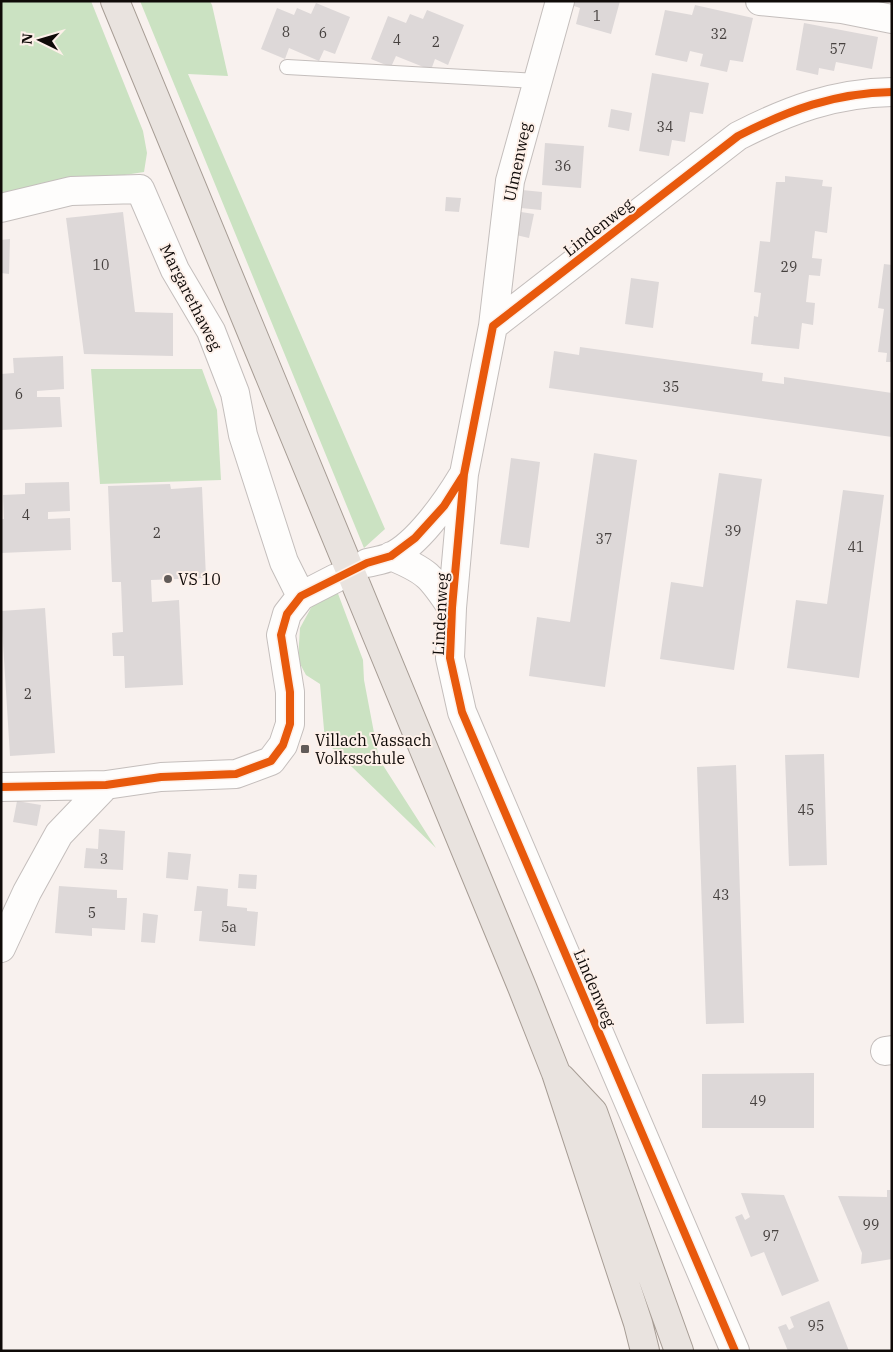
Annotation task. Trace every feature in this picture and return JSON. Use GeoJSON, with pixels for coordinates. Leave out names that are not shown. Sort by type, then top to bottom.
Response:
{"type":"FeatureCollection","features":[{"type":"Feature","properties":{"kind":"main road"},"geometry":{"type":"LineString","coordinates":[[115,1],[556,1074],[638,1323],[645,1351]]}},
{"type":"Feature","properties":{"kind":"main road"},"geometry":{"type":"LineString","coordinates":[[556,1074],[592,1112],[679,1351]]}},
{"type":"Feature","properties":{"kind":"main road"},"geometry":{"type":"LineString","coordinates":[[633,1351],[638,1323]]}},
{"type":"Feature","properties":{"kind":"street","name":"Ulmenweg"},"geometry":{"type":"LineString","coordinates":[[493,326],[510,181],[560,1]]}},
{"type":"Feature","properties":{"kind":"street"},"geometry":{"type":"LineString","coordinates":[[760,1],[833,5],[892,19]]}},
{"type":"Feature","properties":{"kind":"street","name":"Lindenweg"},"geometry":{"type":"LineString","coordinates":[[735,1351],[462,712],[450,658],[452,608],[464,474],[493,326],[738,136],[783,113],[831,98],[892,92]]}},
{"type":"Feature","properties":{"kind":"street","name":"Margarethaweg"},"geometry":{"type":"LineString","coordinates":[[1,208],[71,191],[140,189],[175,270],[211,331],[235,393],[243,435],[284,562],[302,596]]}},
{"type":"Feature","properties":{"kind":"street"},"geometry":{"type":"LineString","coordinates":[[452,608],[433,579],[414,566],[379,560],[415,538],[444,506],[464,474]]}},
{"type":"Feature","properties":{"kind":"street"},"geometry":{"type":"LineString","coordinates":[[1,787],[106,785],[161,777],[236,774],[271,761],[283,745],[290,724],[290,692],[281,635],[287,614],[302,596],[336,578]]}},
{"type":"Feature","properties":{"kind":"street"},"geometry":{"type":"LineString","coordinates":[[1,948],[27,892],[59,834],[106,785]]}},
{"type":"Feature","properties":{"kind":"lane"},"geometry":{"type":"LineString","coordinates":[[287,67],[537,81]]}},
{"type":"Feature","properties":{"kind":"green space"},"geometry":{"type":"Polygon","coordinates":[[[1,1],[91,1],[143,131],[147,153],[144,172],[1,194],[1,1]]]}},
{"type":"Feature","properties":{"kind":"green space"},"geometry":{"type":"Polygon","coordinates":[[[140,1],[210,1],[212,5],[228,76],[188,74],[385,529],[364,548],[140,1]]]}},
{"type":"Feature","properties":{"kind":"green space"},"geometry":{"type":"Polygon","coordinates":[[[91,369],[202,369],[217,410],[221,480],[100,484],[91,369]]]}},
{"type":"Feature","properties":{"kind":"green space"},"geometry":{"type":"Polygon","coordinates":[[[337,591],[363,660],[364,680],[379,759],[436,848],[325,741],[320,684],[306,675],[298,660],[300,628],[312,606],[337,591]]]}},
{"type":"Feature","properties":{"kind":"building"},"geometry":{"type":"Polygon","coordinates":[[[573,1],[620,1],[611,34],[576,24],[580,8],[571,5],[573,1]]]}},
{"type":"Feature","properties":{"kind":"building"},"geometry":{"type":"Polygon","coordinates":[[[316,3],[350,17],[335,54],[324,50],[319,61],[289,48],[285,59],[261,49],[277,8],[294,15],[297,8],[311,14],[316,3]]]}},
{"type":"Feature","properties":{"kind":"building"},"geometry":{"type":"Polygon","coordinates":[[[695,5],[753,18],[743,62],[730,60],[727,72],[700,66],[703,54],[690,51],[687,62],[655,55],[665,10],[692,15],[695,5]]]}},
{"type":"Feature","properties":{"kind":"building"},"geometry":{"type":"Polygon","coordinates":[[[427,10],[464,25],[448,65],[435,59],[431,70],[396,56],[391,67],[371,59],[388,16],[406,23],[410,14],[423,19],[427,10]]]}},
{"type":"Feature","properties":{"kind":"building"},"geometry":{"type":"Polygon","coordinates":[[[804,23],[878,37],[872,69],[836,62],[834,71],[819,68],[818,75],[796,70],[804,23]]]}},
{"type":"Feature","properties":{"kind":"building"},"geometry":{"type":"Polygon","coordinates":[[[652,73],[709,83],[703,114],[690,112],[685,142],[672,140],[669,156],[639,151],[652,73]]]}},
{"type":"Feature","properties":{"kind":"building"},"geometry":{"type":"Polygon","coordinates":[[[611,109],[632,113],[629,131],[608,127],[611,109]]]}},
{"type":"Feature","properties":{"kind":"building"},"geometry":{"type":"Polygon","coordinates":[[[545,143],[584,146],[581,188],[542,185],[545,143]]]}},
{"type":"Feature","properties":{"kind":"building"},"geometry":{"type":"Polygon","coordinates":[[[785,176],[823,180],[822,186],[832,187],[827,233],[815,231],[812,258],[822,259],[820,276],[809,275],[806,302],[815,303],[813,325],[802,323],[799,349],[751,344],[754,316],[758,317],[761,293],[754,292],[760,241],[770,242],[776,182],[785,182],[785,176]]]}},
{"type":"Feature","properties":{"kind":"building"},"geometry":{"type":"Polygon","coordinates":[[[522,190],[542,192],[541,210],[521,208],[522,190]]]}},
{"type":"Feature","properties":{"kind":"building"},"geometry":{"type":"Polygon","coordinates":[[[446,197],[461,198],[459,212],[445,211],[446,197]]]}},
{"type":"Feature","properties":{"kind":"building"},"geometry":{"type":"Polygon","coordinates":[[[123,212],[135,312],[173,313],[173,356],[84,354],[66,218],[123,212]]]}},
{"type":"Feature","properties":{"kind":"building"},"geometry":{"type":"Polygon","coordinates":[[[521,212],[534,214],[529,238],[516,235],[521,212]]]}},
{"type":"Feature","properties":{"kind":"building"},"geometry":{"type":"Polygon","coordinates":[[[10,239],[9,274],[1,273],[1,240],[10,239]]]}},
{"type":"Feature","properties":{"kind":"building"},"geometry":{"type":"Polygon","coordinates":[[[884,264],[892,265],[892,362],[886,362],[887,353],[878,352],[884,309],[878,308],[884,264]]]}},
{"type":"Feature","properties":{"kind":"building"},"geometry":{"type":"Polygon","coordinates":[[[631,278],[659,282],[653,328],[625,324],[631,278]]]}},
{"type":"Feature","properties":{"kind":"building"},"geometry":{"type":"Polygon","coordinates":[[[580,347],[763,373],[762,381],[784,384],[784,377],[892,393],[892,437],[549,388],[554,351],[579,355],[580,347]]]}},
{"type":"Feature","properties":{"kind":"building"},"geometry":{"type":"Polygon","coordinates":[[[63,356],[64,389],[37,391],[37,397],[60,397],[62,427],[1,430],[1,374],[14,373],[13,358],[63,356]]]}},
{"type":"Feature","properties":{"kind":"building"},"geometry":{"type":"Polygon","coordinates":[[[594,453],[637,460],[605,687],[529,676],[537,617],[570,622],[594,453]]]}},
{"type":"Feature","properties":{"kind":"building"},"geometry":{"type":"Polygon","coordinates":[[[511,458],[540,462],[529,548],[500,544],[511,458]]]}},
{"type":"Feature","properties":{"kind":"building"},"geometry":{"type":"Polygon","coordinates":[[[719,473],[762,479],[734,670],[660,659],[671,582],[703,587],[719,473]]]}},
{"type":"Feature","properties":{"kind":"building"},"geometry":{"type":"Polygon","coordinates":[[[69,482],[70,511],[48,512],[48,519],[70,518],[71,550],[1,553],[1,519],[4,519],[3,495],[25,494],[25,483],[69,482]]]}},
{"type":"Feature","properties":{"kind":"building"},"geometry":{"type":"Polygon","coordinates":[[[170,484],[171,489],[202,487],[206,578],[151,580],[152,602],[179,600],[183,685],[125,688],[124,656],[113,656],[112,633],[123,632],[121,582],[112,582],[108,486],[170,484]]]}},
{"type":"Feature","properties":{"kind":"building"},"geometry":{"type":"Polygon","coordinates":[[[843,490],[884,495],[859,678],[787,668],[796,600],[827,604],[843,490]]]}},
{"type":"Feature","properties":{"kind":"building"},"geometry":{"type":"Polygon","coordinates":[[[45,608],[55,753],[10,756],[1,611],[45,608]]]}},
{"type":"Feature","properties":{"kind":"building"},"geometry":{"type":"Polygon","coordinates":[[[824,754],[827,865],[789,866],[785,755],[824,754]]]}},
{"type":"Feature","properties":{"kind":"building"},"geometry":{"type":"Polygon","coordinates":[[[736,765],[744,1023],[706,1024],[697,767],[736,765]]]}},
{"type":"Feature","properties":{"kind":"building"},"geometry":{"type":"Polygon","coordinates":[[[17,801],[41,805],[37,826],[13,822],[17,801]]]}},
{"type":"Feature","properties":{"kind":"building"},"geometry":{"type":"Polygon","coordinates":[[[99,829],[125,831],[123,870],[84,868],[86,848],[98,849],[99,829]]]}},
{"type":"Feature","properties":{"kind":"building"},"geometry":{"type":"Polygon","coordinates":[[[168,852],[191,854],[188,880],[166,878],[168,852]]]}},
{"type":"Feature","properties":{"kind":"building"},"geometry":{"type":"Polygon","coordinates":[[[239,874],[257,875],[256,889],[238,888],[239,874]]]}},
{"type":"Feature","properties":{"kind":"building"},"geometry":{"type":"Polygon","coordinates":[[[59,886],[117,890],[117,898],[127,898],[125,930],[92,928],[92,936],[55,933],[59,886]]]}},
{"type":"Feature","properties":{"kind":"building"},"geometry":{"type":"Polygon","coordinates":[[[197,886],[228,889],[227,906],[247,908],[247,911],[258,912],[255,946],[199,941],[202,911],[194,911],[197,886]]]}},
{"type":"Feature","properties":{"kind":"building"},"geometry":{"type":"Polygon","coordinates":[[[143,913],[158,915],[155,943],[141,942],[143,913]]]}},
{"type":"Feature","properties":{"kind":"building"},"geometry":{"type":"Polygon","coordinates":[[[814,1073],[814,1128],[702,1128],[702,1074],[814,1073]]]}},
{"type":"Feature","properties":{"kind":"building"},"geometry":{"type":"Polygon","coordinates":[[[887,1190],[892,1190],[892,1259],[861,1264],[862,1253],[838,1196],[887,1197],[887,1190]]]}},
{"type":"Feature","properties":{"kind":"building"},"geometry":{"type":"Polygon","coordinates":[[[741,1193],[784,1195],[819,1281],[782,1296],[764,1252],[751,1257],[735,1217],[742,1214],[745,1220],[750,1217],[741,1193]]]}},
{"type":"Feature","properties":{"kind":"building"},"geometry":{"type":"Polygon","coordinates":[[[829,1301],[849,1351],[788,1351],[778,1327],[786,1324],[789,1330],[794,1327],[790,1317],[829,1301]]]}},
{"type":"Feature","properties":{"kind":"cycle path"},"geometry":{"type":"LineString","coordinates":[[735,1351],[462,712],[450,658],[452,608],[464,474],[493,326],[738,136],[775,118],[812,105],[851,96],[892,92]]}},
{"type":"Feature","properties":{"kind":"cycle path"},"geometry":{"type":"LineString","coordinates":[[1,787],[106,785],[161,777],[236,774],[271,761],[283,745],[290,724],[290,692],[281,635],[287,614],[301,596],[367,563],[391,556],[415,538],[444,506],[463,476]]}},
{"type":"Feature","properties":{"kind":"place","name":"VS 10"},"geometry":{"type":"Point","coordinates":[168,579]}},
{"type":"Feature","properties":{"kind":"place","name":"Villach Vassach Volksschule"},"geometry":{"type":"Point","coordinates":[305,749]}}]}
